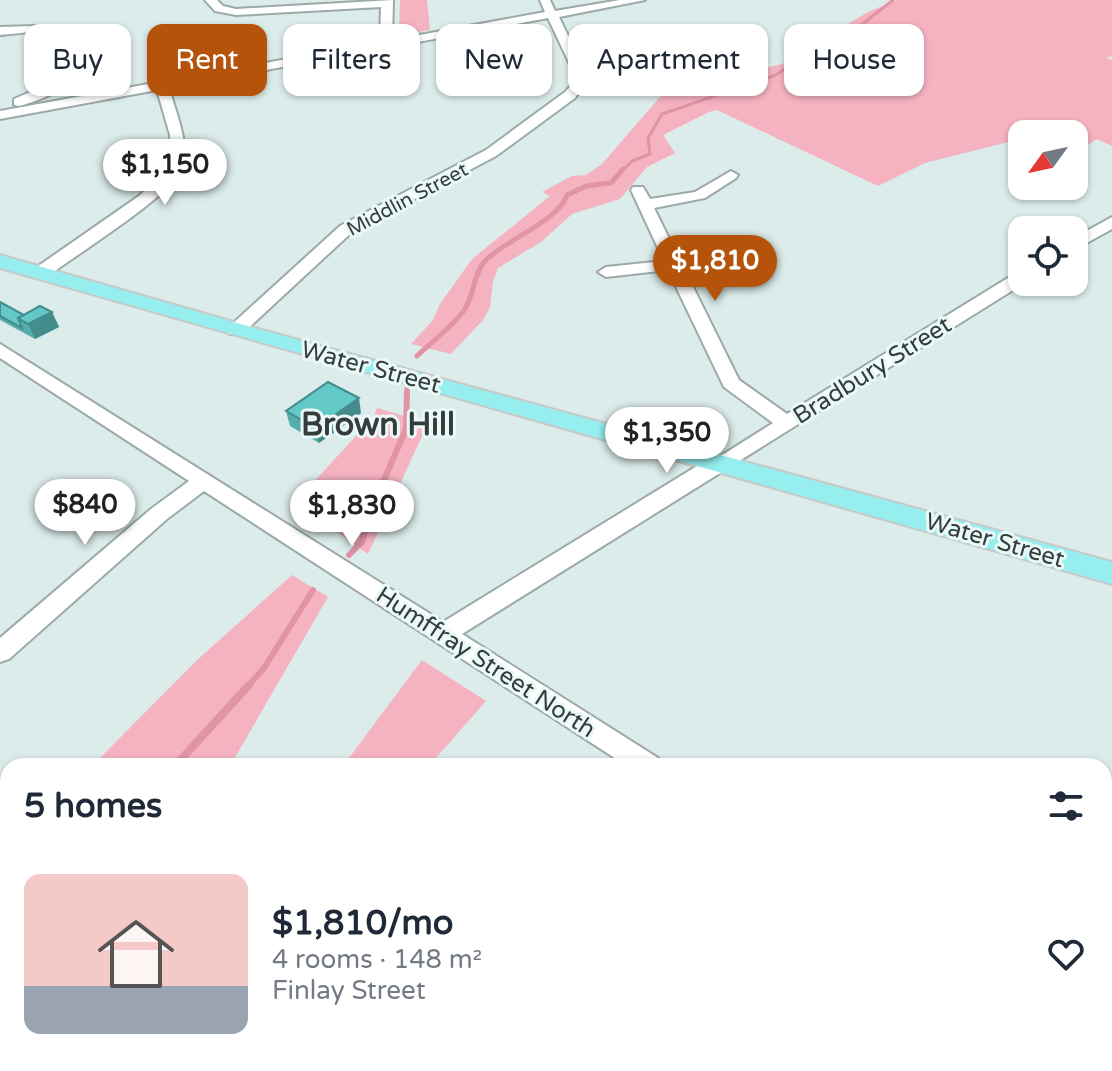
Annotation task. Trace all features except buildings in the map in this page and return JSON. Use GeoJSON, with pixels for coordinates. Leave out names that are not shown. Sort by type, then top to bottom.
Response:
{"type":"FeatureCollection","features":[{"type":"Feature","properties":{"kind":"main road","name":"Water Street"},"geometry":{"type":"LineString","coordinates":[[0,261],[236,330],[1112,573]]}},
{"type":"Feature","properties":{"kind":"street"},"geometry":{"type":"LineString","coordinates":[[211,0],[219,9],[236,12],[386,2],[386,24]]}},
{"type":"Feature","properties":{"kind":"street"},"geometry":{"type":"LineString","coordinates":[[544,0],[552,15]]}},
{"type":"Feature","properties":{"kind":"street"},"geometry":{"type":"LineString","coordinates":[[420,38],[639,0]]}},
{"type":"Feature","properties":{"kind":"street","name":"Middlin Street"},"geometry":{"type":"LineString","coordinates":[[236,330],[346,229],[491,153],[570,95],[579,83],[580,75],[552,15]]}},
{"type":"Feature","properties":{"kind":"street"},"geometry":{"type":"LineString","coordinates":[[0,31],[24,31]]}},
{"type":"Feature","properties":{"kind":"street"},"geometry":{"type":"LineString","coordinates":[[1,109],[147,86]]}},
{"type":"Feature","properties":{"kind":"street"},"geometry":{"type":"LineString","coordinates":[[1,109],[34,96]]}},
{"type":"Feature","properties":{"kind":"street"},"geometry":{"type":"LineString","coordinates":[[1,109],[67,96]]}},
{"type":"Feature","properties":{"kind":"street"},"geometry":{"type":"LineString","coordinates":[[40,273],[144,199],[174,171],[177,135],[166,96]]}},
{"type":"Feature","properties":{"kind":"street"},"geometry":{"type":"LineString","coordinates":[[731,175],[697,198],[641,197],[731,383],[786,423]]}},
{"type":"Feature","properties":{"kind":"street"},"geometry":{"type":"LineString","coordinates":[[1088,237],[1112,222]]}},
{"type":"Feature","properties":{"kind":"street"},"geometry":{"type":"LineString","coordinates":[[606,272],[673,265]]}},
{"type":"Feature","properties":{"kind":"street","name":"Bradbury Street"},"geometry":{"type":"LineString","coordinates":[[443,634],[1008,286]]}},
{"type":"Feature","properties":{"kind":"street","name":"Humffray Street North"},"geometry":{"type":"LineString","coordinates":[[0,350],[637,758]]}},
{"type":"Feature","properties":{"kind":"street"},"geometry":{"type":"LineString","coordinates":[[0,652],[159,514],[203,481]]}},
{"type":"Feature","properties":{"kind":"shaded area"},"geometry":{"type":"Polygon","coordinates":[[[400,0],[427,0],[430,30],[420,32],[420,24],[399,24],[400,0]]]}},
{"type":"Feature","properties":{"kind":"shaded area"},"geometry":{"type":"Polygon","coordinates":[[[897,0],[1112,0],[1112,56],[1106,58],[1112,60],[1112,146],[1097,139],[1088,145],[1088,120],[1008,120],[1008,142],[925,163],[878,186],[717,110],[709,112],[663,135],[675,153],[647,167],[620,199],[572,214],[541,242],[498,268],[490,307],[483,320],[451,354],[411,344],[433,320],[440,304],[472,259],[550,196],[542,192],[572,176],[586,175],[602,164],[661,96],[768,96],[768,67],[784,63],[784,96],[924,96],[924,24],[848,24],[897,0]]]}},
{"type":"Feature","properties":{"kind":"shaded area"},"geometry":{"type":"Polygon","coordinates":[[[377,408],[428,423],[368,554],[326,524],[290,508],[374,416],[377,408]]]}},
{"type":"Feature","properties":{"kind":"shaded area"},"geometry":{"type":"Polygon","coordinates":[[[292,575],[328,597],[235,758],[100,758],[196,661],[292,575]]]}},
{"type":"Feature","properties":{"kind":"shaded area"},"geometry":{"type":"Polygon","coordinates":[[[422,660],[486,701],[436,758],[349,758],[422,660]]]}},
{"type":"Feature","properties":{"kind":"waterway"},"geometry":{"type":"LineString","coordinates":[[622,171],[632,161],[650,154],[648,138],[662,114],[776,75],[801,57],[860,26],[893,0]]}},
{"type":"Feature","properties":{"kind":"waterway"},"geometry":{"type":"LineString","coordinates":[[417,356],[463,312],[485,261],[543,222],[567,195],[586,186],[611,183],[623,169]]}},
{"type":"Feature","properties":{"kind":"waterway"},"geometry":{"type":"LineString","coordinates":[[349,555],[362,542],[374,503],[406,429],[407,392]]}},
{"type":"Feature","properties":{"kind":"waterway"},"geometry":{"type":"LineString","coordinates":[[247,687],[264,668],[313,590]]}},
{"type":"Feature","properties":{"kind":"waterway"},"geometry":{"type":"LineString","coordinates":[[182,758],[249,685]]}},
{"type":"Feature","properties":{"kind":"district","name":"Brown Hill"},"geometry":{"type":"Point","coordinates":[378,424]}}]}
